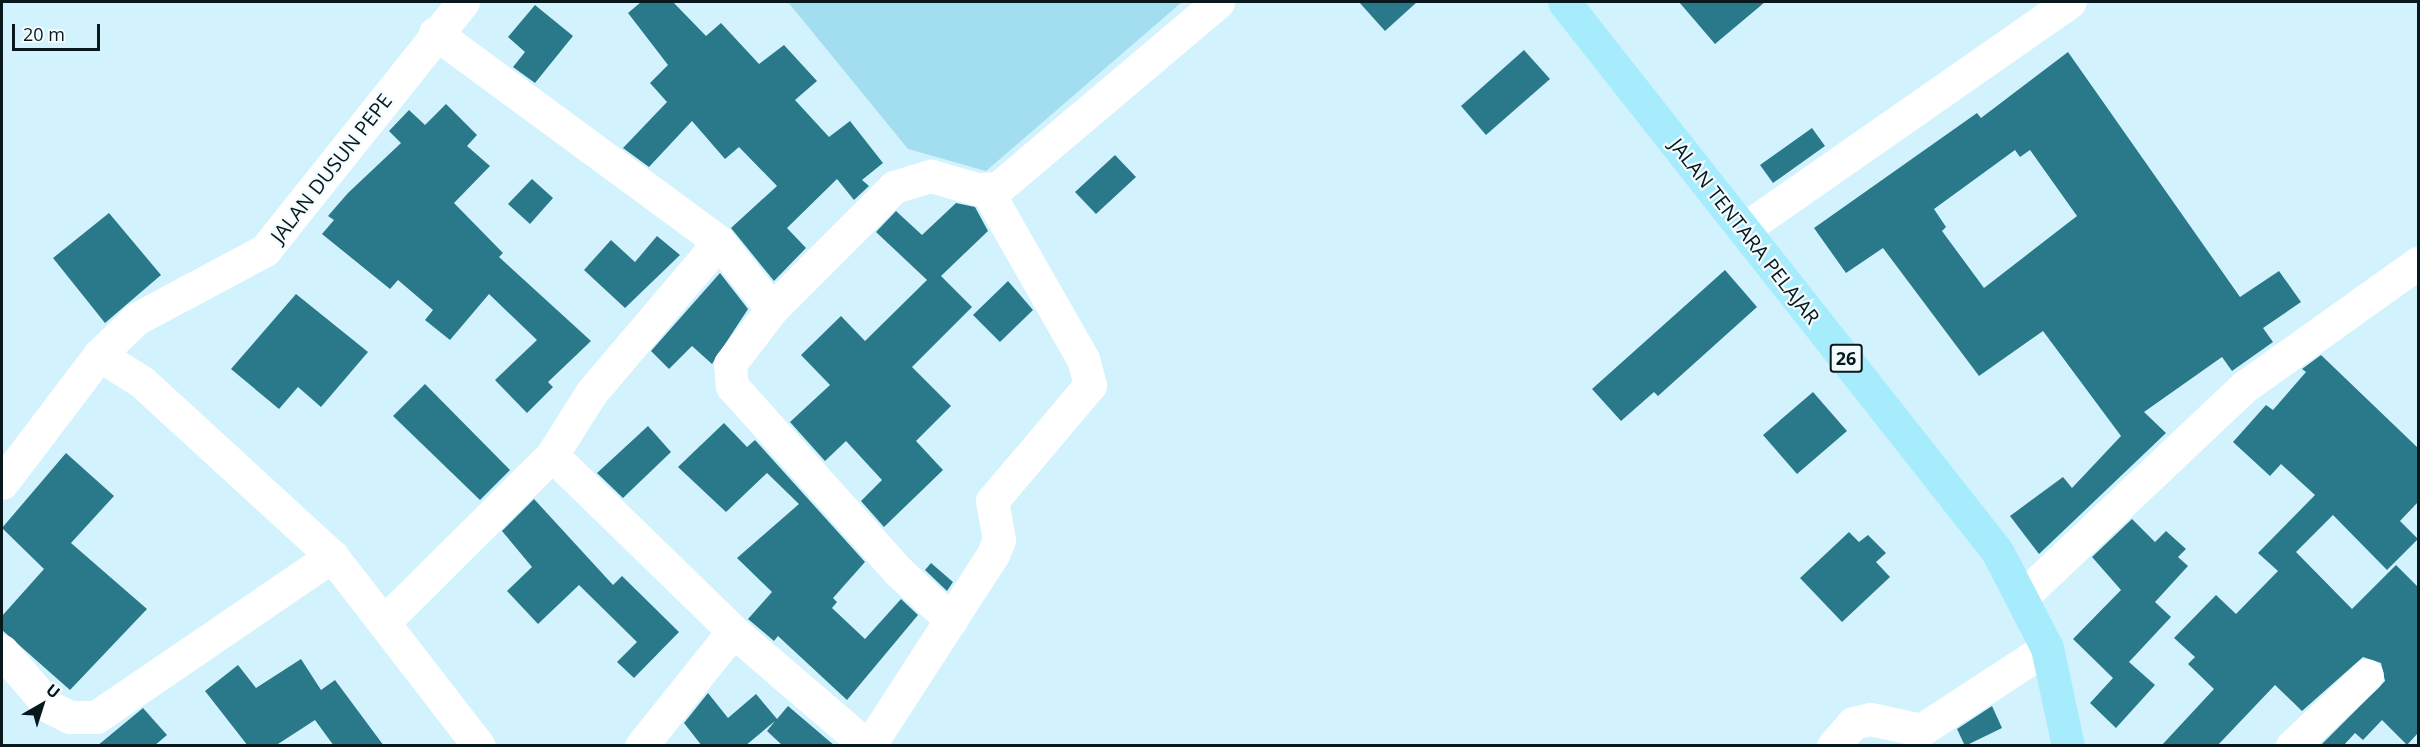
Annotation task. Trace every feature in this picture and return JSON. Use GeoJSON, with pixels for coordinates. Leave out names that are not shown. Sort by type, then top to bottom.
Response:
{"type":"FeatureCollection","features":[{"type":"Feature","properties":{"kind":"main road","name":"JALAN TENTARA PELAJAR"},"geometry":{"type":"LineString","coordinates":[[1564,2],[1997,551],[2024,595],[2047,648],[2068,746]]}},
{"type":"Feature","properties":{"kind":"street","name":"JALAN DUSUN PEPE"},"geometry":{"type":"LineString","coordinates":[[2,483],[99,356],[136,319],[265,250],[435,33],[463,2]]}},
{"type":"Feature","properties":{"kind":"street"},"geometry":{"type":"LineString","coordinates":[[951,620],[899,572],[732,386],[730,364],[772,309],[907,179],[932,176],[987,191],[998,188],[1218,2]]}},
{"type":"Feature","properties":{"kind":"street"},"geometry":{"type":"LineString","coordinates":[[1744,229],[2070,2]]}},
{"type":"Feature","properties":{"kind":"street"},"geometry":{"type":"LineString","coordinates":[[435,33],[719,242],[772,309]]}},
{"type":"Feature","properties":{"kind":"street"},"geometry":{"type":"LineString","coordinates":[[552,455],[732,632],[868,746],[951,620],[999,540],[992,501],[1090,385],[1083,359],[987,191]]}},
{"type":"Feature","properties":{"kind":"street"},"geometry":{"type":"LineString","coordinates":[[386,620],[552,455],[591,393],[719,242]]}},
{"type":"Feature","properties":{"kind":"street"},"geometry":{"type":"LineString","coordinates":[[2024,595],[2244,387],[2418,263]]}},
{"type":"Feature","properties":{"kind":"street"},"geometry":{"type":"LineString","coordinates":[[99,356],[142,382],[332,556],[386,620],[479,746]]}},
{"type":"Feature","properties":{"kind":"street"},"geometry":{"type":"LineString","coordinates":[[2,651],[50,707],[70,717],[96,717],[332,556]]}},
{"type":"Feature","properties":{"kind":"street"},"geometry":{"type":"LineString","coordinates":[[641,746],[732,632]]}},
{"type":"Feature","properties":{"kind":"street"},"geometry":{"type":"LineString","coordinates":[[1833,746],[1853,723],[1870,720],[1921,730],[2047,648]]}},
{"type":"Feature","properties":{"kind":"street"},"geometry":{"type":"LineString","coordinates":[[2292,746],[2367,675]]}},
{"type":"Feature","properties":{"kind":"shaded area"},"geometry":{"type":"Polygon","coordinates":[[[788,2],[1182,2],[986,171],[908,149],[788,2]]]}},
{"type":"Feature","properties":{"kind":"building"},"geometry":{"type":"Polygon","coordinates":[[[641,2],[673,2],[706,36],[721,23],[759,64],[784,45],[817,81],[795,100],[829,137],[850,121],[883,163],[862,180],[869,186],[854,200],[837,179],[787,228],[806,248],[774,281],[731,228],[777,186],[739,147],[725,159],[692,121],[649,167],[623,148],[667,102],[650,83],[668,65],[628,13],[641,2]]]}},
{"type":"Feature","properties":{"kind":"building"},"geometry":{"type":"Polygon","coordinates":[[[1359,2],[1417,2],[1385,31],[1359,2]]]}},
{"type":"Feature","properties":{"kind":"building"},"geometry":{"type":"Polygon","coordinates":[[[1679,2],[1765,2],[1715,44],[1679,2]]]}},
{"type":"Feature","properties":{"kind":"building"},"geometry":{"type":"Polygon","coordinates":[[[535,5],[573,36],[535,83],[513,67],[525,52],[508,37],[535,5]]]}},
{"type":"Feature","properties":{"kind":"building"},"geometry":{"type":"Polygon","coordinates":[[[1524,50],[1550,79],[1486,135],[1461,106],[1524,50]]]}},
{"type":"Feature","properties":{"kind":"building"},"geometry":{"type":"Polygon","coordinates":[[[2068,52],[2240,297],[2279,271],[2301,302],[2263,328],[2273,342],[2232,371],[2222,357],[2144,412],[2166,433],[2039,554],[2010,516],[2063,477],[2072,488],[2121,436],[2043,331],[1979,376],[1883,248],[1846,273],[1814,228],[1977,113],[1981,118],[2068,52]],[[2015,150],[1934,209],[1946,227],[1942,231],[1984,288],[2077,216],[2030,150],[2020,157],[2015,150]]]}},
{"type":"Feature","properties":{"kind":"building"},"geometry":{"type":"Polygon","coordinates":[[[446,104],[477,135],[467,146],[490,166],[454,203],[503,253],[499,257],[591,341],[548,382],[553,387],[527,413],[495,380],[537,340],[489,294],[450,340],[425,320],[433,310],[398,280],[390,289],[322,234],[334,220],[328,216],[348,193],[401,143],[389,131],[409,110],[425,125],[446,104]]]}},
{"type":"Feature","properties":{"kind":"building"},"geometry":{"type":"Polygon","coordinates":[[[1812,128],[1825,146],[1773,183],[1760,165],[1812,128]]]}},
{"type":"Feature","properties":{"kind":"building"},"geometry":{"type":"Polygon","coordinates":[[[1115,155],[1136,177],[1096,214],[1075,192],[1115,155]]]}},
{"type":"Feature","properties":{"kind":"building"},"geometry":{"type":"Polygon","coordinates":[[[532,179],[553,198],[530,224],[508,204],[532,179]]]}},
{"type":"Feature","properties":{"kind":"building"},"geometry":{"type":"Polygon","coordinates":[[[956,203],[975,207],[988,231],[941,276],[972,307],[912,367],[951,406],[916,441],[943,470],[884,527],[861,501],[882,480],[846,441],[825,461],[790,422],[830,385],[801,355],[841,316],[865,341],[927,280],[876,232],[896,211],[922,235],[956,203]]]}},
{"type":"Feature","properties":{"kind":"building"},"geometry":{"type":"Polygon","coordinates":[[[109,213],[161,275],[105,323],[53,258],[109,213]]]}},
{"type":"Feature","properties":{"kind":"building"},"geometry":{"type":"Polygon","coordinates":[[[657,236],[680,255],[625,308],[584,270],[611,240],[635,262],[657,236]]]}},
{"type":"Feature","properties":{"kind":"building"},"geometry":{"type":"Polygon","coordinates":[[[1725,270],[1757,307],[1658,396],[1654,392],[1621,421],[1592,389],[1725,270]]]}},
{"type":"Feature","properties":{"kind":"building"},"geometry":{"type":"Polygon","coordinates":[[[720,273],[748,309],[712,364],[692,346],[669,369],[651,351],[720,273]]]}},
{"type":"Feature","properties":{"kind":"building"},"geometry":{"type":"Polygon","coordinates":[[[1008,281],[1033,310],[1000,342],[973,315],[1008,281]]]}},
{"type":"Feature","properties":{"kind":"building"},"geometry":{"type":"Polygon","coordinates":[[[296,294],[368,352],[321,407],[298,387],[279,409],[231,369],[296,294]]]}},
{"type":"Feature","properties":{"kind":"building"},"geometry":{"type":"Polygon","coordinates":[[[2321,355],[2418,448],[2418,502],[2400,521],[2418,539],[2387,570],[2333,515],[2296,552],[2352,609],[2396,565],[2418,587],[2418,733],[2407,745],[2382,720],[2363,740],[2355,733],[2343,746],[2320,746],[2385,681],[2381,663],[2363,657],[2302,711],[2275,685],[2217,746],[2161,746],[2214,689],[2188,664],[2195,657],[2174,638],[2216,595],[2236,614],[2278,571],[2258,553],[2315,495],[2281,464],[2270,476],[2233,442],[2266,405],[2273,410],[2306,372],[2302,369],[2321,355]]]}},
{"type":"Feature","properties":{"kind":"building"},"geometry":{"type":"Polygon","coordinates":[[[425,384],[510,470],[480,500],[393,416],[425,384]]]}},
{"type":"Feature","properties":{"kind":"building"},"geometry":{"type":"Polygon","coordinates":[[[1813,392],[1847,431],[1797,474],[1763,435],[1813,392]]]}},
{"type":"Feature","properties":{"kind":"building"},"geometry":{"type":"Polygon","coordinates":[[[724,423],[747,447],[755,440],[865,562],[833,598],[837,602],[832,608],[865,639],[901,599],[918,615],[847,700],[778,636],[774,641],[748,619],[772,592],[737,558],[799,504],[767,473],[726,512],[678,467],[724,423]]]}},
{"type":"Feature","properties":{"kind":"building"},"geometry":{"type":"Polygon","coordinates":[[[648,426],[671,452],[623,498],[597,473],[648,426]]]}},
{"type":"Feature","properties":{"kind":"building"},"geometry":{"type":"Polygon","coordinates":[[[66,453],[114,496],[71,543],[147,609],[70,690],[2,630],[2,616],[44,569],[2,528],[66,453]]]}},
{"type":"Feature","properties":{"kind":"building"},"geometry":{"type":"Polygon","coordinates":[[[534,499],[613,585],[622,576],[679,632],[634,678],[617,662],[637,642],[579,585],[538,624],[507,591],[532,567],[502,531],[534,499]]]}},
{"type":"Feature","properties":{"kind":"building"},"geometry":{"type":"Polygon","coordinates":[[[2132,519],[2155,542],[2166,531],[2186,549],[2178,557],[2188,566],[2155,602],[2171,617],[2129,662],[2155,685],[2116,728],[2090,703],[2113,678],[2073,639],[2121,590],[2092,557],[2132,519]]]}},
{"type":"Feature","properties":{"kind":"building"},"geometry":{"type":"Polygon","coordinates":[[[1849,532],[1859,542],[1868,535],[1886,553],[1876,562],[1890,577],[1842,622],[1800,578],[1849,532]]]}},
{"type":"Feature","properties":{"kind":"building"},"geometry":{"type":"Polygon","coordinates":[[[931,563],[953,582],[947,591],[925,570],[931,563]]]}},
{"type":"Feature","properties":{"kind":"building"},"geometry":{"type":"Polygon","coordinates":[[[301,659],[321,690],[335,680],[384,746],[334,746],[315,720],[275,746],[248,746],[205,691],[238,665],[256,688],[301,659]]]}},
{"type":"Feature","properties":{"kind":"building"},"geometry":{"type":"Polygon","coordinates":[[[708,693],[728,718],[756,694],[777,719],[788,706],[835,746],[783,746],[767,731],[775,721],[745,746],[702,746],[684,723],[708,693]]]}},
{"type":"Feature","properties":{"kind":"building"},"geometry":{"type":"Polygon","coordinates":[[[1992,706],[2002,728],[1965,746],[1957,729],[1992,706]]]}},
{"type":"Feature","properties":{"kind":"building"},"geometry":{"type":"Polygon","coordinates":[[[143,708],[167,735],[154,746],[97,746],[143,708]]]}}]}
